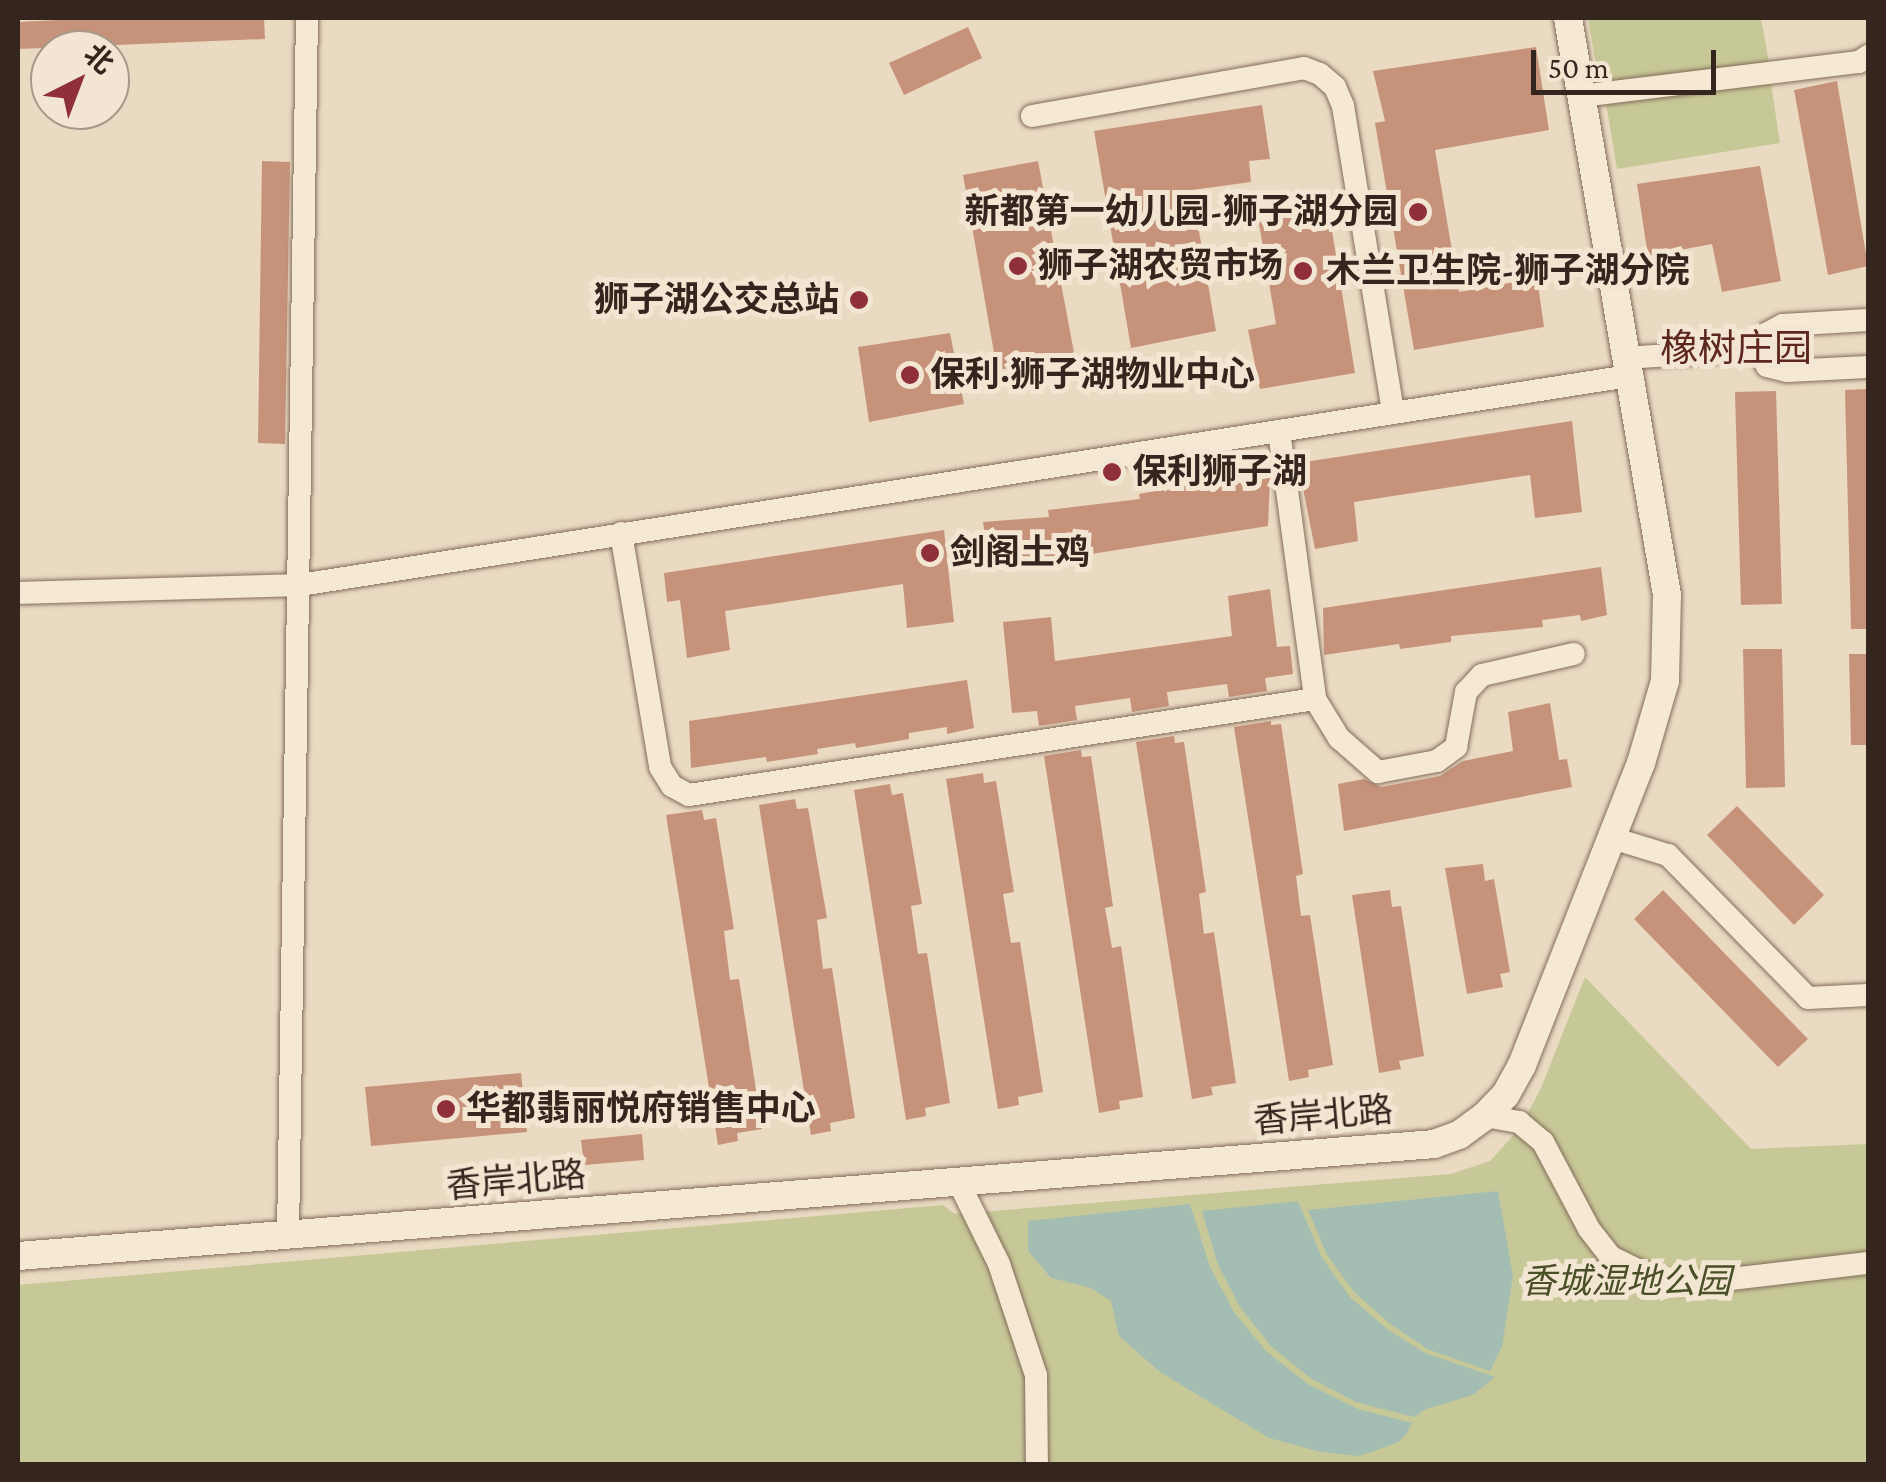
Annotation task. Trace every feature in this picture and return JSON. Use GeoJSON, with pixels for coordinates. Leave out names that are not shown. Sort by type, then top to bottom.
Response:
{"type":"FeatureCollection","features":[{"type":"Feature","properties":{"kind":"street"},"geometry":{"type":"LineString","coordinates":[[288,1236],[307,18]]}},
{"type":"Feature","properties":{"kind":"street","name":"香岸北路"},"geometry":{"type":"LineString","coordinates":[[18,1256],[1434,1144],[1459,1135],[1485,1116],[1506,1094],[1522,1065],[1641,763],[1664,682],[1667,595],[1568,18]]}},
{"type":"Feature","properties":{"kind":"street"},"geometry":{"type":"LineString","coordinates":[[1581,96],[1859,62],[1868,56]]}},
{"type":"Feature","properties":{"kind":"street"},"geometry":{"type":"LineString","coordinates":[[1032,116],[1304,68],[1320,74],[1335,88],[1343,106],[1393,413]]}},
{"type":"Feature","properties":{"kind":"street"},"geometry":{"type":"LineString","coordinates":[[1758,349],[1766,334],[1783,325],[1868,320]]}},
{"type":"Feature","properties":{"kind":"street"},"geometry":{"type":"LineString","coordinates":[[18,593],[300,585],[1393,413],[1628,367],[1758,349]]}},
{"type":"Feature","properties":{"kind":"street"},"geometry":{"type":"LineString","coordinates":[[1758,349],[1767,366],[1787,372],[1868,367]]}},
{"type":"Feature","properties":{"kind":"street"},"geometry":{"type":"LineString","coordinates":[[1279,431],[1315,700],[1339,738],[1378,772],[1437,760],[1456,746],[1466,692],[1482,675],[1574,654]]}},
{"type":"Feature","properties":{"kind":"street"},"geometry":{"type":"LineString","coordinates":[[621,533],[660,767],[672,786],[690,794],[1315,700]]}},
{"type":"Feature","properties":{"kind":"street"},"geometry":{"type":"LineString","coordinates":[[1612,838],[1668,855],[1808,998],[1868,995]]}},
{"type":"Feature","properties":{"kind":"street"},"geometry":{"type":"LineString","coordinates":[[1506,1094],[1519,1122],[1543,1142],[1589,1228],[1611,1257],[1640,1271],[1673,1283],[1706,1282],[1868,1264]]}},
{"type":"Feature","properties":{"kind":"street"},"geometry":{"type":"LineString","coordinates":[[1485,1116],[1519,1122]]}},
{"type":"Feature","properties":{"kind":"street"},"geometry":{"type":"LineString","coordinates":[[959,1182],[999,1264],[1036,1375],[1037,1464]]}},
{"type":"Feature","properties":{"kind":"green space"},"geometry":{"type":"Polygon","coordinates":[[[1588,18],[1761,18],[1769,63],[1604,82],[1598,76],[1588,18]]]}},
{"type":"Feature","properties":{"kind":"green space"},"geometry":{"type":"Polygon","coordinates":[[[1771,83],[1780,143],[1617,169],[1606,103],[1771,83]]]}},
{"type":"Feature","properties":{"kind":"green space","name":"香城湿地公园"},"geometry":{"type":"Polygon","coordinates":[[[1585,977],[1751,1149],[1868,1144],[1868,1464],[18,1464],[18,1285],[943,1205],[955,1214],[1451,1174],[1490,1161],[1520,1128],[1541,1088],[1585,977]]]}},
{"type":"Feature","properties":{"kind":"shaded area"},"geometry":{"type":"Polygon","coordinates":[[[1498,1191],[1513,1276],[1502,1347],[1490,1371],[1427,1349],[1389,1323],[1354,1292],[1327,1255],[1308,1210],[1498,1191]]]}},
{"type":"Feature","properties":{"kind":"shaded area"},"geometry":{"type":"Polygon","coordinates":[[[1298,1201],[1322,1258],[1350,1297],[1387,1329],[1425,1353],[1495,1377],[1473,1395],[1426,1409],[1414,1417],[1356,1402],[1310,1378],[1271,1346],[1240,1307],[1218,1265],[1202,1211],[1298,1201]]]}},
{"type":"Feature","properties":{"kind":"shaded area"},"geometry":{"type":"Polygon","coordinates":[[[1190,1204],[1210,1267],[1234,1312],[1266,1351],[1308,1384],[1358,1409],[1412,1423],[1406,1435],[1397,1443],[1359,1456],[1321,1452],[1269,1438],[1160,1372],[1119,1336],[1111,1301],[1091,1288],[1051,1278],[1028,1251],[1028,1221],[1190,1204]]]}},
{"type":"Feature","properties":{"kind":"building"},"geometry":{"type":"Polygon","coordinates":[[[264,18],[265,39],[130,44],[130,30],[30,30],[30,49],[18,49],[18,22],[264,18]]]}},
{"type":"Feature","properties":{"kind":"building"},"geometry":{"type":"Polygon","coordinates":[[[968,27],[982,58],[904,95],[889,63],[968,27]]]}},
{"type":"Feature","properties":{"kind":"building","name":"新都第一幼儿园-狮子湖分园"},"geometry":{"type":"Polygon","coordinates":[[[1536,47],[1549,130],[1435,150],[1459,292],[1537,278],[1544,327],[1414,350],[1375,123],[1385,121],[1373,71],[1536,47]]]}},
{"type":"Feature","properties":{"kind":"building"},"geometry":{"type":"Polygon","coordinates":[[[1837,81],[1868,266],[1828,275],[1794,90],[1837,81]]]}},
{"type":"Feature","properties":{"kind":"building"},"geometry":{"type":"Polygon","coordinates":[[[1262,105],[1270,159],[1249,161],[1251,182],[1192,190],[1216,331],[1131,348],[1094,131],[1262,105]]]}},
{"type":"Feature","properties":{"kind":"building"},"geometry":{"type":"Polygon","coordinates":[[[262,161],[290,162],[285,444],[258,443],[262,161]]]}},
{"type":"Feature","properties":{"kind":"building","name":"狮子湖农贸市场"},"geometry":{"type":"Polygon","coordinates":[[[1038,161],[1075,358],[997,370],[963,175],[1038,161]]]}},
{"type":"Feature","properties":{"kind":"building"},"geometry":{"type":"Polygon","coordinates":[[[1760,166],[1781,281],[1722,292],[1712,244],[1648,256],[1637,184],[1760,166]]]}},
{"type":"Feature","properties":{"kind":"building","name":"木兰卫生院-狮子湖分院"},"geometry":{"type":"Polygon","coordinates":[[[1328,206],[1355,373],[1260,389],[1248,330],[1276,324],[1258,218],[1328,206]]]}},
{"type":"Feature","properties":{"kind":"building","name":"保利·狮子湖物业中心"},"geometry":{"type":"Polygon","coordinates":[[[950,333],[964,404],[869,422],[858,347],[950,333]]]}},
{"type":"Feature","properties":{"kind":"building"},"geometry":{"type":"Polygon","coordinates":[[[1868,389],[1868,629],[1851,629],[1845,390],[1868,389]]]}},
{"type":"Feature","properties":{"kind":"building"},"geometry":{"type":"Polygon","coordinates":[[[1776,391],[1782,604],[1741,605],[1735,392],[1776,391]]]}},
{"type":"Feature","properties":{"kind":"building"},"geometry":{"type":"Polygon","coordinates":[[[1572,421],[1582,512],[1535,518],[1530,475],[1354,502],[1358,541],[1315,549],[1298,463],[1572,421]]]}},
{"type":"Feature","properties":{"kind":"building"},"geometry":{"type":"Polygon","coordinates":[[[1270,478],[1268,526],[991,570],[983,522],[1049,517],[1048,510],[1140,499],[1139,494],[1190,485],[1191,491],[1270,478]]]}},
{"type":"Feature","properties":{"kind":"building"},"geometry":{"type":"Polygon","coordinates":[[[944,530],[954,622],[907,628],[903,584],[725,611],[730,650],[687,658],[680,600],[667,602],[664,573],[944,530]]]}},
{"type":"Feature","properties":{"kind":"building"},"geometry":{"type":"Polygon","coordinates":[[[1601,567],[1607,615],[1581,621],[1580,615],[1542,620],[1543,627],[1451,636],[1451,642],[1400,649],[1399,644],[1324,655],[1323,608],[1601,567]]]}},
{"type":"Feature","properties":{"kind":"building"},"geometry":{"type":"Polygon","coordinates":[[[1270,589],[1277,647],[1290,646],[1293,674],[1265,678],[1267,691],[1229,697],[1227,684],[1167,692],[1169,706],[1132,712],[1130,698],[1075,706],[1077,720],[1039,726],[1037,711],[1012,713],[1003,622],[1051,617],[1055,661],[1232,636],[1228,596],[1270,589]]]}},
{"type":"Feature","properties":{"kind":"building"},"geometry":{"type":"Polygon","coordinates":[[[1743,649],[1782,649],[1785,787],[1746,788],[1743,649]]]}},
{"type":"Feature","properties":{"kind":"building"},"geometry":{"type":"Polygon","coordinates":[[[1849,654],[1868,654],[1868,745],[1851,745],[1849,654]]]}},
{"type":"Feature","properties":{"kind":"building"},"geometry":{"type":"Polygon","coordinates":[[[967,680],[974,728],[947,734],[947,727],[909,733],[909,739],[856,748],[855,743],[767,762],[766,757],[691,768],[689,721],[967,680]]]}},
{"type":"Feature","properties":{"kind":"building"},"geometry":{"type":"Polygon","coordinates":[[[1550,703],[1559,760],[1567,759],[1572,787],[1344,831],[1338,784],[1364,779],[1381,787],[1440,776],[1463,761],[1513,751],[1508,712],[1550,703]]]}},
{"type":"Feature","properties":{"kind":"building"},"geometry":{"type":"Polygon","coordinates":[[[1271,721],[1271,725],[1281,724],[1303,874],[1296,876],[1301,916],[1310,915],[1333,1065],[1308,1070],[1309,1077],[1289,1081],[1234,727],[1271,721]]]}},
{"type":"Feature","properties":{"kind":"building"},"geometry":{"type":"Polygon","coordinates":[[[1174,736],[1175,743],[1184,742],[1206,892],[1199,894],[1204,934],[1214,932],[1236,1083],[1211,1087],[1213,1095],[1192,1099],[1136,742],[1174,736]]]}},
{"type":"Feature","properties":{"kind":"building"},"geometry":{"type":"Polygon","coordinates":[[[1081,750],[1082,757],[1091,756],[1113,906],[1105,908],[1112,948],[1121,946],[1143,1097],[1119,1101],[1120,1109],[1099,1113],[1044,756],[1081,750]]]}},
{"type":"Feature","properties":{"kind":"building"},"geometry":{"type":"Polygon","coordinates":[[[983,773],[984,783],[996,781],[1014,892],[1003,894],[1011,943],[1020,942],[1043,1092],[1018,1097],[1019,1105],[998,1109],[946,779],[983,773]]]}},
{"type":"Feature","properties":{"kind":"building"},"geometry":{"type":"Polygon","coordinates":[[[890,784],[892,795],[903,793],[922,904],[911,906],[918,954],[927,953],[950,1103],[925,1108],[926,1116],[906,1120],[854,790],[890,784]]]}},
{"type":"Feature","properties":{"kind":"building"},"geometry":{"type":"Polygon","coordinates":[[[795,799],[797,809],[808,808],[827,918],[817,920],[823,969],[832,968],[855,1118],[830,1123],[831,1131],[811,1135],[759,805],[795,799]]]}},
{"type":"Feature","properties":{"kind":"building"},"geometry":{"type":"Polygon","coordinates":[[[1737,806],[1824,895],[1794,925],[1707,835],[1737,806]]]}},
{"type":"Feature","properties":{"kind":"building"},"geometry":{"type":"Polygon","coordinates":[[[702,810],[704,820],[716,818],[734,929],[724,931],[730,980],[739,979],[762,1129],[737,1133],[738,1141],[718,1145],[666,815],[702,810]]]}},
{"type":"Feature","properties":{"kind":"building"},"geometry":{"type":"Polygon","coordinates":[[[1483,864],[1485,881],[1494,879],[1510,972],[1500,974],[1503,987],[1467,994],[1445,868],[1483,864]]]}},
{"type":"Feature","properties":{"kind":"building"},"geometry":{"type":"Polygon","coordinates":[[[1390,890],[1392,907],[1401,906],[1424,1056],[1399,1061],[1401,1069],[1379,1073],[1352,895],[1390,890]]]}},
{"type":"Feature","properties":{"kind":"building"},"geometry":{"type":"Polygon","coordinates":[[[1663,890],[1808,1039],[1778,1067],[1634,919],[1663,890]]]}},
{"type":"Feature","properties":{"kind":"building","name":"华都翡丽悦府销售中心"},"geometry":{"type":"Polygon","coordinates":[[[521,1073],[527,1132],[371,1146],[365,1087],[521,1073]]]}},
{"type":"Feature","properties":{"kind":"building"},"geometry":{"type":"Polygon","coordinates":[[[642,1134],[644,1160],[584,1165],[581,1140],[642,1134]]]}},
{"type":"Feature","properties":{"kind":"place","name":"新都第一幼儿园-狮子湖分园"},"geometry":{"type":"Point","coordinates":[1418,212]}},
{"type":"Feature","properties":{"kind":"place","name":"狮子湖农贸市场"},"geometry":{"type":"Point","coordinates":[1018,266]}},
{"type":"Feature","properties":{"kind":"place","name":"木兰卫生院-狮子湖分院"},"geometry":{"type":"Point","coordinates":[1303,271]}},
{"type":"Feature","properties":{"kind":"place","name":"狮子湖公交总站"},"geometry":{"type":"Point","coordinates":[859,300]}},
{"type":"Feature","properties":{"kind":"place","name":"保利·狮子湖物业中心"},"geometry":{"type":"Point","coordinates":[910,375]}},
{"type":"Feature","properties":{"kind":"place","name":"保利狮子湖"},"geometry":{"type":"Point","coordinates":[1112,472]}},
{"type":"Feature","properties":{"kind":"place","name":"剑阁土鸡"},"geometry":{"type":"Point","coordinates":[930,553]}},
{"type":"Feature","properties":{"kind":"place","name":"华都翡丽悦府销售中心"},"geometry":{"type":"Point","coordinates":[446,1109]}},
{"type":"Feature","properties":{"kind":"district","name":"橡树庄园"},"geometry":{"type":"Point","coordinates":[1736,349]}}]}
